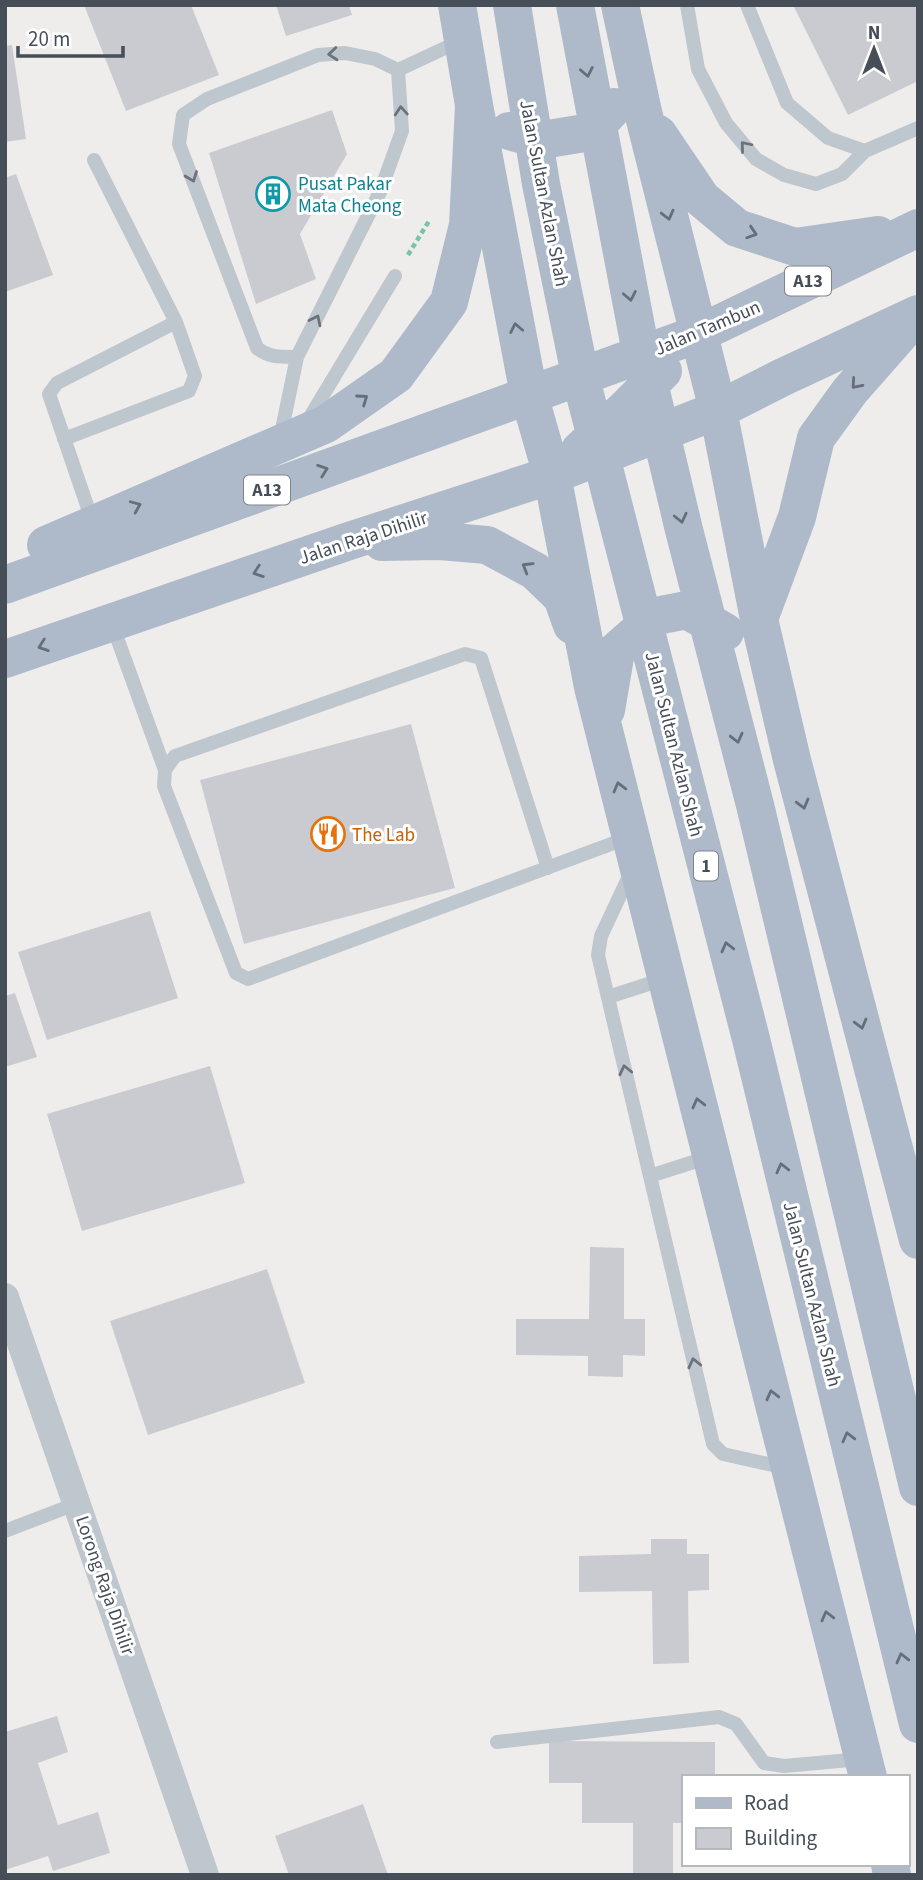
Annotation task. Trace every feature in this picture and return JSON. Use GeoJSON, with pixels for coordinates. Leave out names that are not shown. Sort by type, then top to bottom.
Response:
{"type":"FeatureCollection","features":[{"type":"Feature","properties":{"kind":"main road","name":"Jalan Sultan Azlan Shah"},"geometry":{"type":"LineString","coordinates":[[512,5],[541,184],[582,379],[751,1039],[918,1724]]}},
{"type":"Feature","properties":{"kind":"main road"},"geometry":{"type":"LineString","coordinates":[[575,5],[638,337],[684,530],[755,805],[918,1487]]}},
{"type":"Feature","properties":{"kind":"main road"},"geometry":{"type":"LineString","coordinates":[[471,92],[497,128],[542,140],[591,132],[629,90],[621,13]]}},
{"type":"Feature","properties":{"kind":"main road"},"geometry":{"type":"LineString","coordinates":[[621,13],[643,112],[718,410],[760,619],[792,760],[918,1240]]}},
{"type":"Feature","properties":{"kind":"main road"},"geometry":{"type":"LineString","coordinates":[[460,23],[529,395],[552,475],[593,687],[866,1768]]}},
{"type":"Feature","properties":{"kind":"main road"},"geometry":{"type":"LineString","coordinates":[[5,562],[326,424],[396,376],[449,302],[468,225],[471,92]]}},
{"type":"Feature","properties":{"kind":"main road"},"geometry":{"type":"LineString","coordinates":[[643,112],[702,199],[737,228],[795,247],[916,229]]}},
{"type":"Feature","properties":{"kind":"main road","name":"Jalan Tambun"},"geometry":{"type":"LineString","coordinates":[[529,395],[698,334],[916,229]]}},
{"type":"Feature","properties":{"kind":"main road"},"geometry":{"type":"LineString","coordinates":[[529,395],[625,409],[718,410],[918,315]]}},
{"type":"Feature","properties":{"kind":"main road"},"geometry":{"type":"LineString","coordinates":[[760,619],[797,517],[816,438],[850,391],[918,315]]}},
{"type":"Feature","properties":{"kind":"main road"},"geometry":{"type":"LineString","coordinates":[[552,475],[625,409],[698,334]]}},
{"type":"Feature","properties":{"kind":"main road","name":"A13"},"geometry":{"type":"LineString","coordinates":[[5,585],[529,395]]}},
{"type":"Feature","properties":{"kind":"main road","name":"Jalan Raja Dihilir"},"geometry":{"type":"LineString","coordinates":[[5,659],[346,542],[552,475],[718,410]]}},
{"type":"Feature","properties":{"kind":"main road"},"geometry":{"type":"LineString","coordinates":[[346,542],[440,541],[487,545],[535,571],[562,597],[593,687]]}},
{"type":"Feature","properties":{"kind":"main road"},"geometry":{"type":"LineString","coordinates":[[603,726],[616,651],[656,616],[687,610],[734,637],[778,699]]}},
{"type":"Feature","properties":{"kind":"street","name":"Lorong Raja Dihilir"},"geometry":{"type":"LineString","coordinates":[[5,1297],[205,1875]]}},
{"type":"Feature","properties":{"kind":"lane"},"geometry":{"type":"LineString","coordinates":[[687,5],[698,69],[726,123],[756,159],[784,175],[816,184],[842,174],[864,151],[918,128]]}},
{"type":"Feature","properties":{"kind":"lane"},"geometry":{"type":"LineString","coordinates":[[747,5],[787,103],[828,138],[864,151]]}},
{"type":"Feature","properties":{"kind":"lane"},"geometry":{"type":"LineString","coordinates":[[398,70],[460,23]]}},
{"type":"Feature","properties":{"kind":"lane"},"geometry":{"type":"LineString","coordinates":[[297,358],[272,356],[257,348],[179,144],[183,115],[207,99],[318,55],[345,53],[375,59],[398,70]]}},
{"type":"Feature","properties":{"kind":"lane"},"geometry":{"type":"LineString","coordinates":[[289,440],[297,358],[380,192],[402,131],[398,70]]}},
{"type":"Feature","properties":{"kind":"lane"},"geometry":{"type":"LineString","coordinates":[[64,439],[189,391],[195,376],[176,322],[94,160]]}},
{"type":"Feature","properties":{"kind":"lane"},"geometry":{"type":"LineString","coordinates":[[289,440],[395,276]]}},
{"type":"Feature","properties":{"kind":"lane"},"geometry":{"type":"LineString","coordinates":[[94,524],[49,394],[57,383],[176,322]]}},
{"type":"Feature","properties":{"kind":"lane"},"geometry":{"type":"LineString","coordinates":[[112,623],[165,770],[164,786],[236,973],[248,979],[548,867],[635,848]]}},
{"type":"Feature","properties":{"kind":"lane"},"geometry":{"type":"LineString","coordinates":[[165,770],[175,756],[465,654],[481,658],[548,867]]}},
{"type":"Feature","properties":{"kind":"lane"},"geometry":{"type":"LineString","coordinates":[[635,848],[601,936],[598,955],[713,1444],[723,1454],[790,1469]]}},
{"type":"Feature","properties":{"kind":"lane"},"geometry":{"type":"LineString","coordinates":[[608,997],[667,978]]}},
{"type":"Feature","properties":{"kind":"lane"},"geometry":{"type":"LineString","coordinates":[[650,1176],[712,1157]]}},
{"type":"Feature","properties":{"kind":"lane"},"geometry":{"type":"LineString","coordinates":[[5,1531],[78,1503]]}},
{"type":"Feature","properties":{"kind":"lane"},"geometry":{"type":"LineString","coordinates":[[497,1742],[719,1717],[736,1724],[764,1763],[866,1768]]}},
{"type":"Feature","properties":{"kind":"building"},"geometry":{"type":"Polygon","coordinates":[[[84,5],[191,5],[219,75],[126,111],[84,5]]]}},
{"type":"Feature","properties":{"kind":"building"},"geometry":{"type":"Polygon","coordinates":[[[276,5],[349,5],[352,15],[286,36],[276,5]]]}},
{"type":"Feature","properties":{"kind":"building"},"geometry":{"type":"Polygon","coordinates":[[[793,5],[918,5],[918,81],[848,115],[793,5]]]}},
{"type":"Feature","properties":{"kind":"building"},"geometry":{"type":"Polygon","coordinates":[[[12,45],[26,139],[5,142],[5,46],[12,45]]]}},
{"type":"Feature","properties":{"kind":"building","name":"Pusat Pakar Mata Cheong"},"geometry":{"type":"Polygon","coordinates":[[[332,110],[347,154],[300,234],[316,279],[256,304],[209,153],[332,110]]]}},
{"type":"Feature","properties":{"kind":"building"},"geometry":{"type":"Polygon","coordinates":[[[16,174],[53,275],[5,292],[5,178],[16,174]]]}},
{"type":"Feature","properties":{"kind":"building","name":"The Lab"},"geometry":{"type":"Polygon","coordinates":[[[411,724],[455,888],[244,944],[200,780],[411,724]]]}},
{"type":"Feature","properties":{"kind":"building"},"geometry":{"type":"Polygon","coordinates":[[[150,911],[178,998],[47,1040],[18,952],[150,911]]]}},
{"type":"Feature","properties":{"kind":"building"},"geometry":{"type":"Polygon","coordinates":[[[15,993],[37,1057],[5,1067],[5,996],[15,993]]]}},
{"type":"Feature","properties":{"kind":"building"},"geometry":{"type":"Polygon","coordinates":[[[210,1066],[245,1183],[82,1231],[47,1114],[210,1066]]]}},
{"type":"Feature","properties":{"kind":"building"},"geometry":{"type":"Polygon","coordinates":[[[590,1247],[624,1248],[624,1319],[645,1319],[645,1356],[623,1355],[623,1377],[588,1376],[588,1356],[516,1355],[516,1319],[589,1319],[590,1247]]]}},
{"type":"Feature","properties":{"kind":"building"},"geometry":{"type":"Polygon","coordinates":[[[267,1269],[305,1383],[148,1435],[110,1321],[267,1269]]]}},
{"type":"Feature","properties":{"kind":"building"},"geometry":{"type":"Polygon","coordinates":[[[651,1539],[687,1539],[687,1554],[709,1554],[709,1590],[688,1591],[689,1663],[653,1664],[652,1591],[579,1592],[579,1556],[651,1554],[651,1539]]]}},
{"type":"Feature","properties":{"kind":"building"},"geometry":{"type":"Polygon","coordinates":[[[57,1716],[68,1752],[38,1763],[58,1825],[98,1812],[110,1853],[53,1871],[48,1856],[5,1870],[5,1732],[57,1716]]]}},
{"type":"Feature","properties":{"kind":"building"},"geometry":{"type":"Polygon","coordinates":[[[549,1741],[715,1742],[715,1775],[682,1775],[682,1823],[673,1823],[673,1875],[633,1875],[633,1823],[582,1823],[582,1783],[549,1783],[549,1741]]]}},
{"type":"Feature","properties":{"kind":"building"},"geometry":{"type":"Polygon","coordinates":[[[363,1804],[388,1875],[289,1875],[275,1836],[363,1804]]]}},
{"type":"Feature","properties":{"kind":"place","name":"Pusat Pakar Mata Cheong"},"geometry":{"type":"Point","coordinates":[273,194]}},
{"type":"Feature","properties":{"kind":"place","name":"The Lab"},"geometry":{"type":"Point","coordinates":[328,834]}}]}
